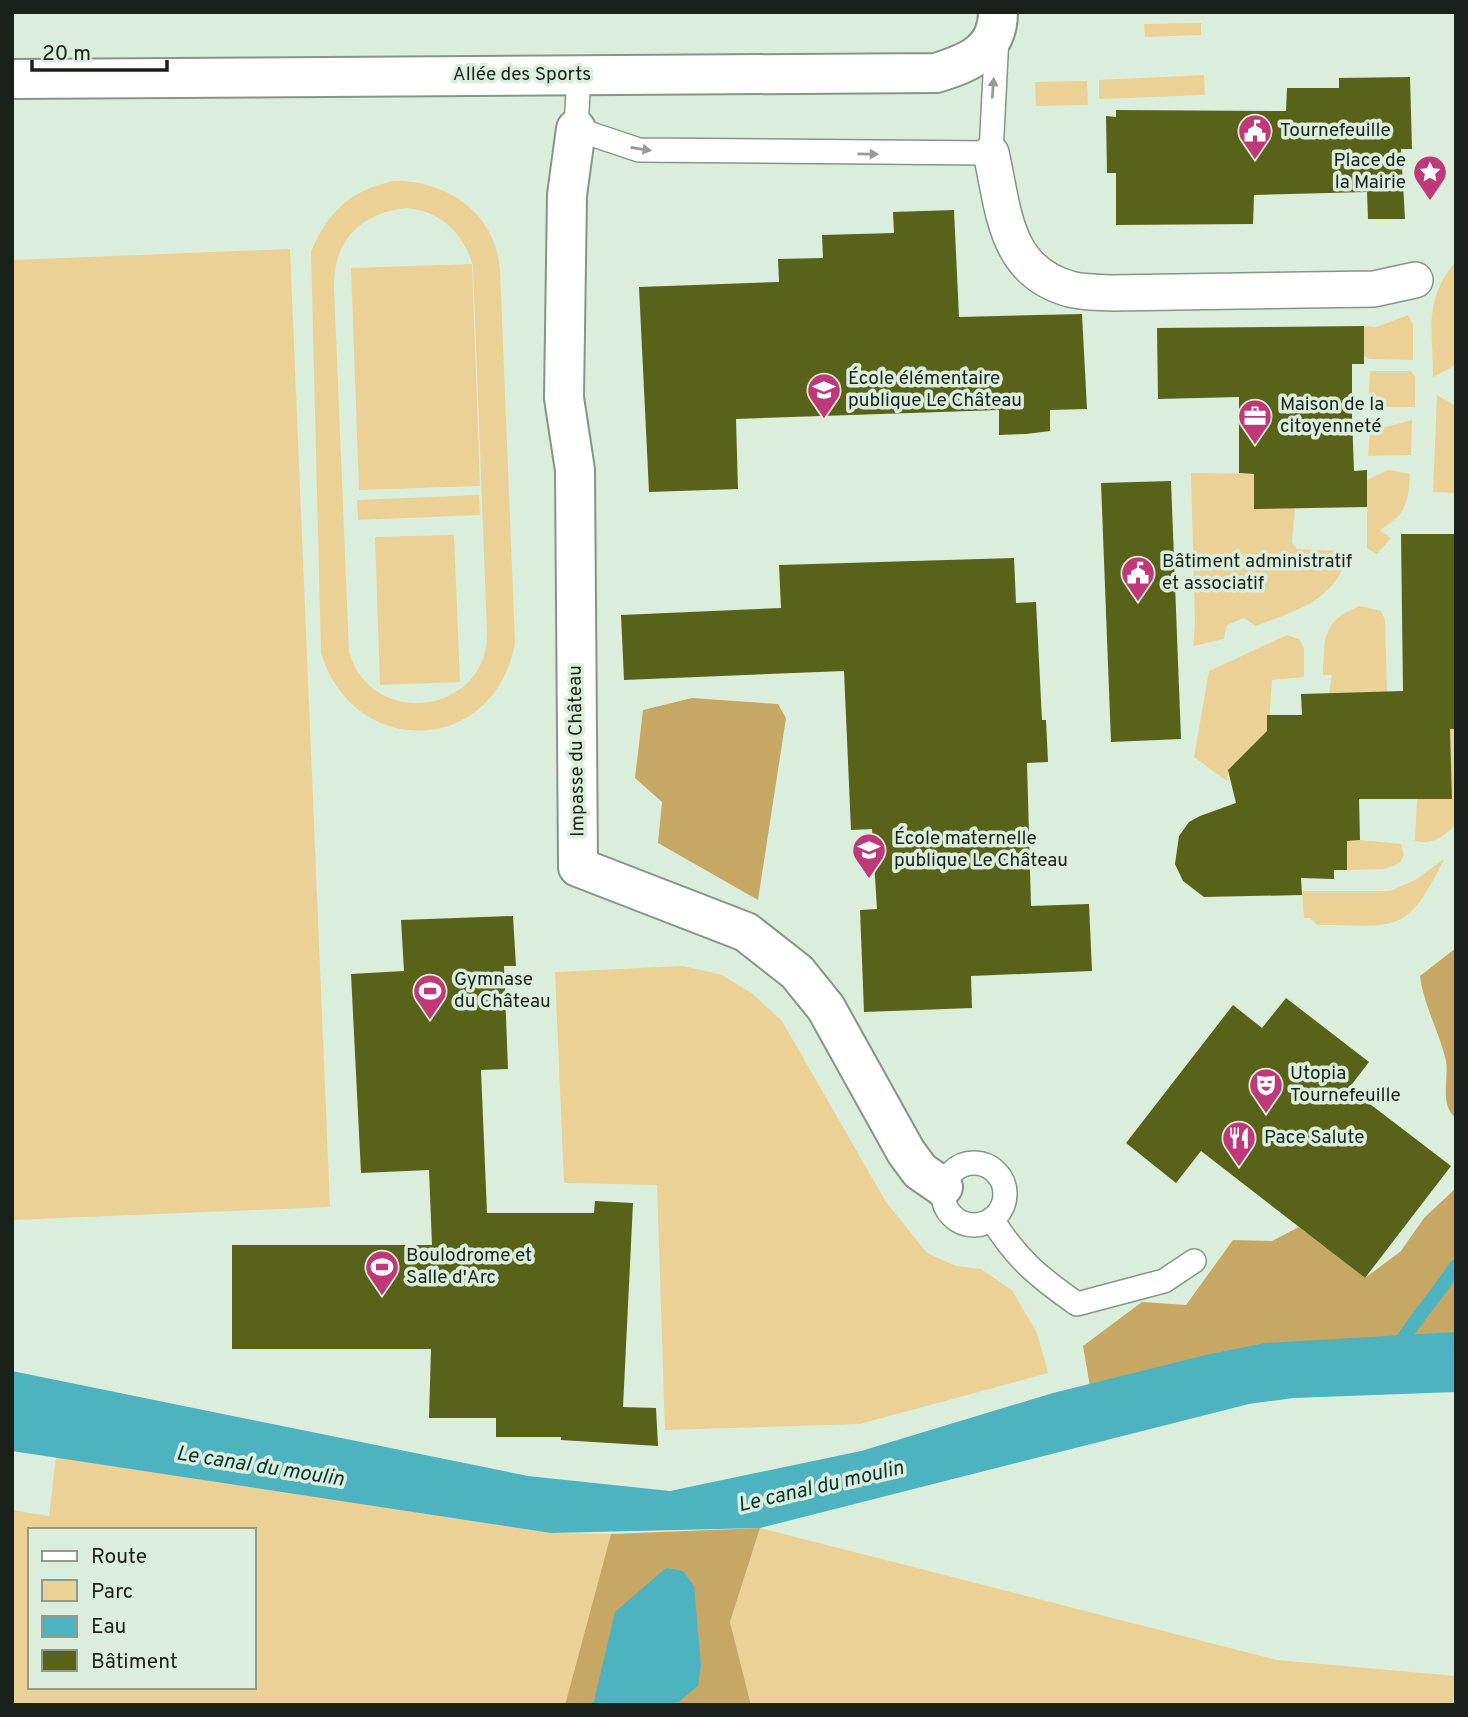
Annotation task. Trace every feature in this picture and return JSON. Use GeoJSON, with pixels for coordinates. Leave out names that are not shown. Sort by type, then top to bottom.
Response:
{"type":"FeatureCollection","features":[{"type":"Feature","properties":{"kind":"street","name":"Allée des Sports"},"geometry":{"type":"LineString","coordinates":[[12,79],[936,73],[966,64],[989,47],[998,17]]}},
{"type":"Feature","properties":{"kind":"street","name":"Impasse du Château"},"geometry":{"type":"LineString","coordinates":[[576,129],[567,195],[564,398],[575,470],[578,867],[746,932],[797,972],[826,1008],[906,1152],[920,1171],[943,1187]]}},
{"type":"Feature","properties":{"kind":"street"},"geometry":{"type":"LineString","coordinates":[[991,153],[1012,243],[1034,274],[1071,290],[1113,293],[1374,289],[1415,279]]}},
{"type":"Feature","properties":{"kind":"lane"},"geometry":{"type":"LineString","coordinates":[[579,74],[576,129],[639,150],[991,153],[998,17]]}},
{"type":"Feature","properties":{"kind":"lane"},"geometry":{"type":"LineString","coordinates":[[980,1163],[991,1167],[1005,1187],[1005,1198],[992,1219],[983,1224],[961,1223],[945,1208],[943,1187],[956,1167],[980,1163]]}},
{"type":"Feature","properties":{"kind":"lane"},"geometry":{"type":"LineString","coordinates":[[992,1219],[1006,1242],[1031,1272],[1077,1304],[1164,1281],[1194,1261]]}},
{"type":"Feature","properties":{"kind":"green space"},"geometry":{"type":"Polygon","coordinates":[[[1201,23],[1201,35],[1145,37],[1144,24],[1201,23]]]}},
{"type":"Feature","properties":{"kind":"green space"},"geometry":{"type":"Polygon","coordinates":[[[1204,75],[1205,95],[1099,99],[1099,80],[1204,75]]]}},
{"type":"Feature","properties":{"kind":"green space"},"geometry":{"type":"Polygon","coordinates":[[[1087,81],[1088,105],[1036,106],[1035,82],[1087,81]]]}},
{"type":"Feature","properties":{"kind":"green space"},"geometry":{"type":"Polygon","coordinates":[[[394,181],[414,182],[450,194],[466,204],[489,232],[497,250],[500,270],[515,643],[502,680],[481,707],[454,724],[423,730],[392,727],[362,713],[338,688],[321,653],[311,252],[325,225],[343,204],[365,190],[394,181]],[[407,208],[391,211],[376,216],[353,231],[339,255],[334,287],[349,651],[361,676],[380,693],[402,702],[426,702],[449,696],[469,682],[482,661],[487,633],[473,266],[457,234],[440,219],[407,208]]]}},
{"type":"Feature","properties":{"kind":"green space"},"geometry":{"type":"Polygon","coordinates":[[[290,249],[330,1207],[12,1220],[12,260],[290,249]]]}},
{"type":"Feature","properties":{"kind":"green space"},"geometry":{"type":"Polygon","coordinates":[[[1456,261],[1456,365],[1433,377],[1434,302],[1438,289],[1456,261]]]}},
{"type":"Feature","properties":{"kind":"green space"},"geometry":{"type":"Polygon","coordinates":[[[472,264],[480,486],[359,490],[351,268],[472,264]]]}},
{"type":"Feature","properties":{"kind":"green space"},"geometry":{"type":"Polygon","coordinates":[[[1408,315],[1413,324],[1413,360],[1369,359],[1364,356],[1364,326],[1376,327],[1408,315]]]}},
{"type":"Feature","properties":{"kind":"green space"},"geometry":{"type":"Polygon","coordinates":[[[1370,371],[1411,371],[1415,377],[1415,407],[1368,407],[1370,371]]]}},
{"type":"Feature","properties":{"kind":"green space"},"geometry":{"type":"Polygon","coordinates":[[[1437,395],[1456,406],[1456,493],[1433,492],[1437,395]]]}},
{"type":"Feature","properties":{"kind":"green space"},"geometry":{"type":"Polygon","coordinates":[[[1412,420],[1411,455],[1368,456],[1370,431],[1412,420]]]}},
{"type":"Feature","properties":{"kind":"green space"},"geometry":{"type":"Polygon","coordinates":[[[1388,470],[1410,474],[1408,494],[1404,508],[1380,530],[1391,538],[1377,554],[1367,548],[1367,480],[1388,470]]]}},
{"type":"Feature","properties":{"kind":"green space"},"geometry":{"type":"Polygon","coordinates":[[[1191,473],[1254,474],[1255,509],[1295,508],[1292,542],[1297,549],[1338,551],[1344,566],[1337,579],[1329,589],[1307,605],[1256,626],[1244,618],[1227,625],[1224,639],[1193,646],[1195,624],[1191,473]]]}},
{"type":"Feature","properties":{"kind":"green space"},"geometry":{"type":"Polygon","coordinates":[[[479,495],[480,515],[358,520],[357,500],[479,495]]]}},
{"type":"Feature","properties":{"kind":"green space"},"geometry":{"type":"Polygon","coordinates":[[[454,535],[460,682],[380,685],[375,537],[454,535]]]}},
{"type":"Feature","properties":{"kind":"green space"},"geometry":{"type":"Polygon","coordinates":[[[1360,606],[1381,611],[1385,620],[1387,692],[1329,693],[1332,675],[1323,675],[1328,632],[1338,618],[1360,606]]]}},
{"type":"Feature","properties":{"kind":"green space"},"geometry":{"type":"Polygon","coordinates":[[[1287,635],[1299,639],[1304,648],[1304,677],[1272,680],[1267,749],[1248,750],[1229,768],[1227,781],[1194,757],[1209,671],[1287,635]]]}},
{"type":"Feature","properties":{"kind":"green space"},"geometry":{"type":"Polygon","coordinates":[[[1450,729],[1456,729],[1456,824],[1437,839],[1415,841],[1417,799],[1452,799],[1450,729]]]}},
{"type":"Feature","properties":{"kind":"green space"},"geometry":{"type":"Polygon","coordinates":[[[1347,841],[1401,844],[1404,855],[1400,863],[1385,869],[1347,870],[1347,841]]]}},
{"type":"Feature","properties":{"kind":"green space"},"geometry":{"type":"Polygon","coordinates":[[[1444,859],[1419,902],[1408,914],[1396,921],[1365,926],[1317,925],[1310,918],[1304,918],[1302,891],[1390,891],[1415,880],[1444,859]]]}},
{"type":"Feature","properties":{"kind":"green space"},"geometry":{"type":"Polygon","coordinates":[[[683,966],[722,975],[753,994],[782,1021],[886,1202],[927,1253],[956,1266],[981,1269],[1012,1290],[1037,1333],[1048,1373],[860,1424],[665,1430],[657,1185],[564,1183],[555,972],[683,966]]]}},
{"type":"Feature","properties":{"kind":"green space"},"geometry":{"type":"Polygon","coordinates":[[[56,1457],[551,1533],[611,1534],[565,1705],[12,1705],[12,1510],[49,1516],[56,1457]]]}},
{"type":"Feature","properties":{"kind":"green space"},"geometry":{"type":"Polygon","coordinates":[[[760,1528],[1277,1660],[1456,1676],[1456,1705],[751,1705],[730,1622],[760,1528]]]}},
{"type":"Feature","properties":{"kind":"shaded area"},"geometry":{"type":"Polygon","coordinates":[[[692,698],[778,704],[786,718],[758,900],[658,843],[662,802],[635,778],[643,710],[692,698]]]}},
{"type":"Feature","properties":{"kind":"shaded area"},"geometry":{"type":"Polygon","coordinates":[[[1456,948],[1456,1118],[1446,1099],[1446,1061],[1420,976],[1456,948]]]}},
{"type":"Feature","properties":{"kind":"shaded area"},"geometry":{"type":"Polygon","coordinates":[[[1456,1188],[1456,1356],[1093,1404],[1083,1346],[1142,1302],[1186,1305],[1233,1240],[1272,1241],[1299,1227],[1365,1278],[1401,1251],[1424,1218],[1456,1188]]]}},
{"type":"Feature","properties":{"kind":"shaded area"},"geometry":{"type":"Polygon","coordinates":[[[760,1528],[730,1622],[751,1705],[565,1705],[611,1534],[760,1528]]]}},
{"type":"Feature","properties":{"kind":"water","name":"Le canal du moulin"},"geometry":{"type":"Polygon","coordinates":[[[1456,1332],[1456,1392],[1293,1398],[1249,1404],[760,1528],[551,1533],[12,1451],[12,1371],[528,1476],[670,1491],[861,1451],[1053,1393],[1265,1343],[1456,1332]]]}},
{"type":"Feature","properties":{"kind":"water"},"geometry":{"type":"Polygon","coordinates":[[[666,1568],[683,1571],[694,1586],[701,1665],[698,1686],[675,1705],[593,1705],[615,1612],[666,1568]]]}},
{"type":"Feature","properties":{"kind":"building","name":"Tournefeuille"},"geometry":{"type":"Polygon","coordinates":[[[1410,77],[1412,149],[1401,149],[1405,219],[1368,219],[1367,192],[1254,195],[1253,224],[1116,225],[1116,173],[1107,173],[1106,116],[1116,117],[1116,110],[1286,111],[1287,88],[1339,88],[1339,78],[1410,77]]]}},
{"type":"Feature","properties":{"kind":"building"},"geometry":{"type":"Polygon","coordinates":[[[954,210],[959,317],[1082,314],[1087,409],[1050,410],[1050,431],[999,435],[999,410],[736,419],[738,489],[649,492],[639,287],[779,282],[778,259],[823,258],[822,235],[894,233],[893,212],[954,210]]]}},
{"type":"Feature","properties":{"kind":"building"},"geometry":{"type":"Polygon","coordinates":[[[1364,326],[1364,364],[1352,364],[1352,416],[1354,471],[1367,470],[1367,507],[1254,509],[1254,474],[1239,473],[1239,397],[1158,399],[1157,328],[1364,326]]]}},
{"type":"Feature","properties":{"kind":"building"},"geometry":{"type":"Polygon","coordinates":[[[1171,481],[1181,739],[1111,742],[1101,483],[1171,481]]]}},
{"type":"Feature","properties":{"kind":"building"},"geometry":{"type":"Polygon","coordinates":[[[1401,534],[1456,534],[1456,729],[1450,729],[1452,799],[1359,799],[1360,840],[1347,841],[1347,870],[1334,870],[1334,879],[1301,878],[1302,895],[1204,897],[1183,881],[1175,864],[1179,836],[1189,822],[1236,803],[1228,770],[1267,731],[1267,715],[1302,715],[1301,694],[1403,691],[1401,534]]]}},
{"type":"Feature","properties":{"kind":"building"},"geometry":{"type":"Polygon","coordinates":[[[1014,558],[1016,603],[1036,602],[1042,720],[1046,720],[1048,762],[1027,763],[1031,906],[1089,904],[1092,971],[971,976],[972,1008],[864,1012],[860,910],[877,909],[872,829],[851,830],[844,671],[624,680],[621,615],[781,608],[779,565],[1014,558]]]}},
{"type":"Feature","properties":{"kind":"building"},"geometry":{"type":"Polygon","coordinates":[[[513,916],[516,966],[504,966],[508,1069],[481,1070],[487,1213],[594,1213],[595,1201],[633,1203],[623,1407],[656,1408],[658,1446],[561,1440],[561,1437],[496,1437],[496,1418],[429,1418],[431,1349],[232,1349],[232,1245],[432,1245],[429,1170],[361,1173],[351,974],[404,971],[401,920],[513,916]]]}},
{"type":"Feature","properties":{"kind":"building","name":"Utopia Tournefeuille"},"geometry":{"type":"Polygon","coordinates":[[[1286,998],[1369,1062],[1349,1088],[1451,1166],[1365,1278],[1201,1151],[1176,1183],[1126,1143],[1233,1005],[1262,1028],[1286,998]]]}},
{"type":"Feature","properties":{"kind":"waterway"},"geometry":{"type":"LineString","coordinates":[[1396,1350],[1456,1266]]}},
{"type":"Feature","properties":{"kind":"place","name":"Tournefeuille"},"geometry":{"type":"Point","coordinates":[1255,161]}},
{"type":"Feature","properties":{"kind":"place","name":"Place de la Mairie"},"geometry":{"type":"Point","coordinates":[1430,202]}},
{"type":"Feature","properties":{"kind":"place","name":"École élémentaire publique Le Château"},"geometry":{"type":"Point","coordinates":[824,420]}},
{"type":"Feature","properties":{"kind":"place","name":"Maison de la citoyenneté"},"geometry":{"type":"Point","coordinates":[1255,446]}},
{"type":"Feature","properties":{"kind":"place","name":"Bâtiment administratif et associatif"},"geometry":{"type":"Point","coordinates":[1138,603]}},
{"type":"Feature","properties":{"kind":"place","name":"École maternelle publique Le Château"},"geometry":{"type":"Point","coordinates":[869,880]}},
{"type":"Feature","properties":{"kind":"place","name":"Gymnase du Château"},"geometry":{"type":"Point","coordinates":[430,1021]}},
{"type":"Feature","properties":{"kind":"place","name":"Utopia Tournefeuille"},"geometry":{"type":"Point","coordinates":[1266,1115]}},
{"type":"Feature","properties":{"kind":"place","name":"Pace Salute"},"geometry":{"type":"Point","coordinates":[1239,1168]}},
{"type":"Feature","properties":{"kind":"place","name":"Boulodrome et Salle d'Arc"},"geometry":{"type":"Point","coordinates":[382,1297]}}]}
